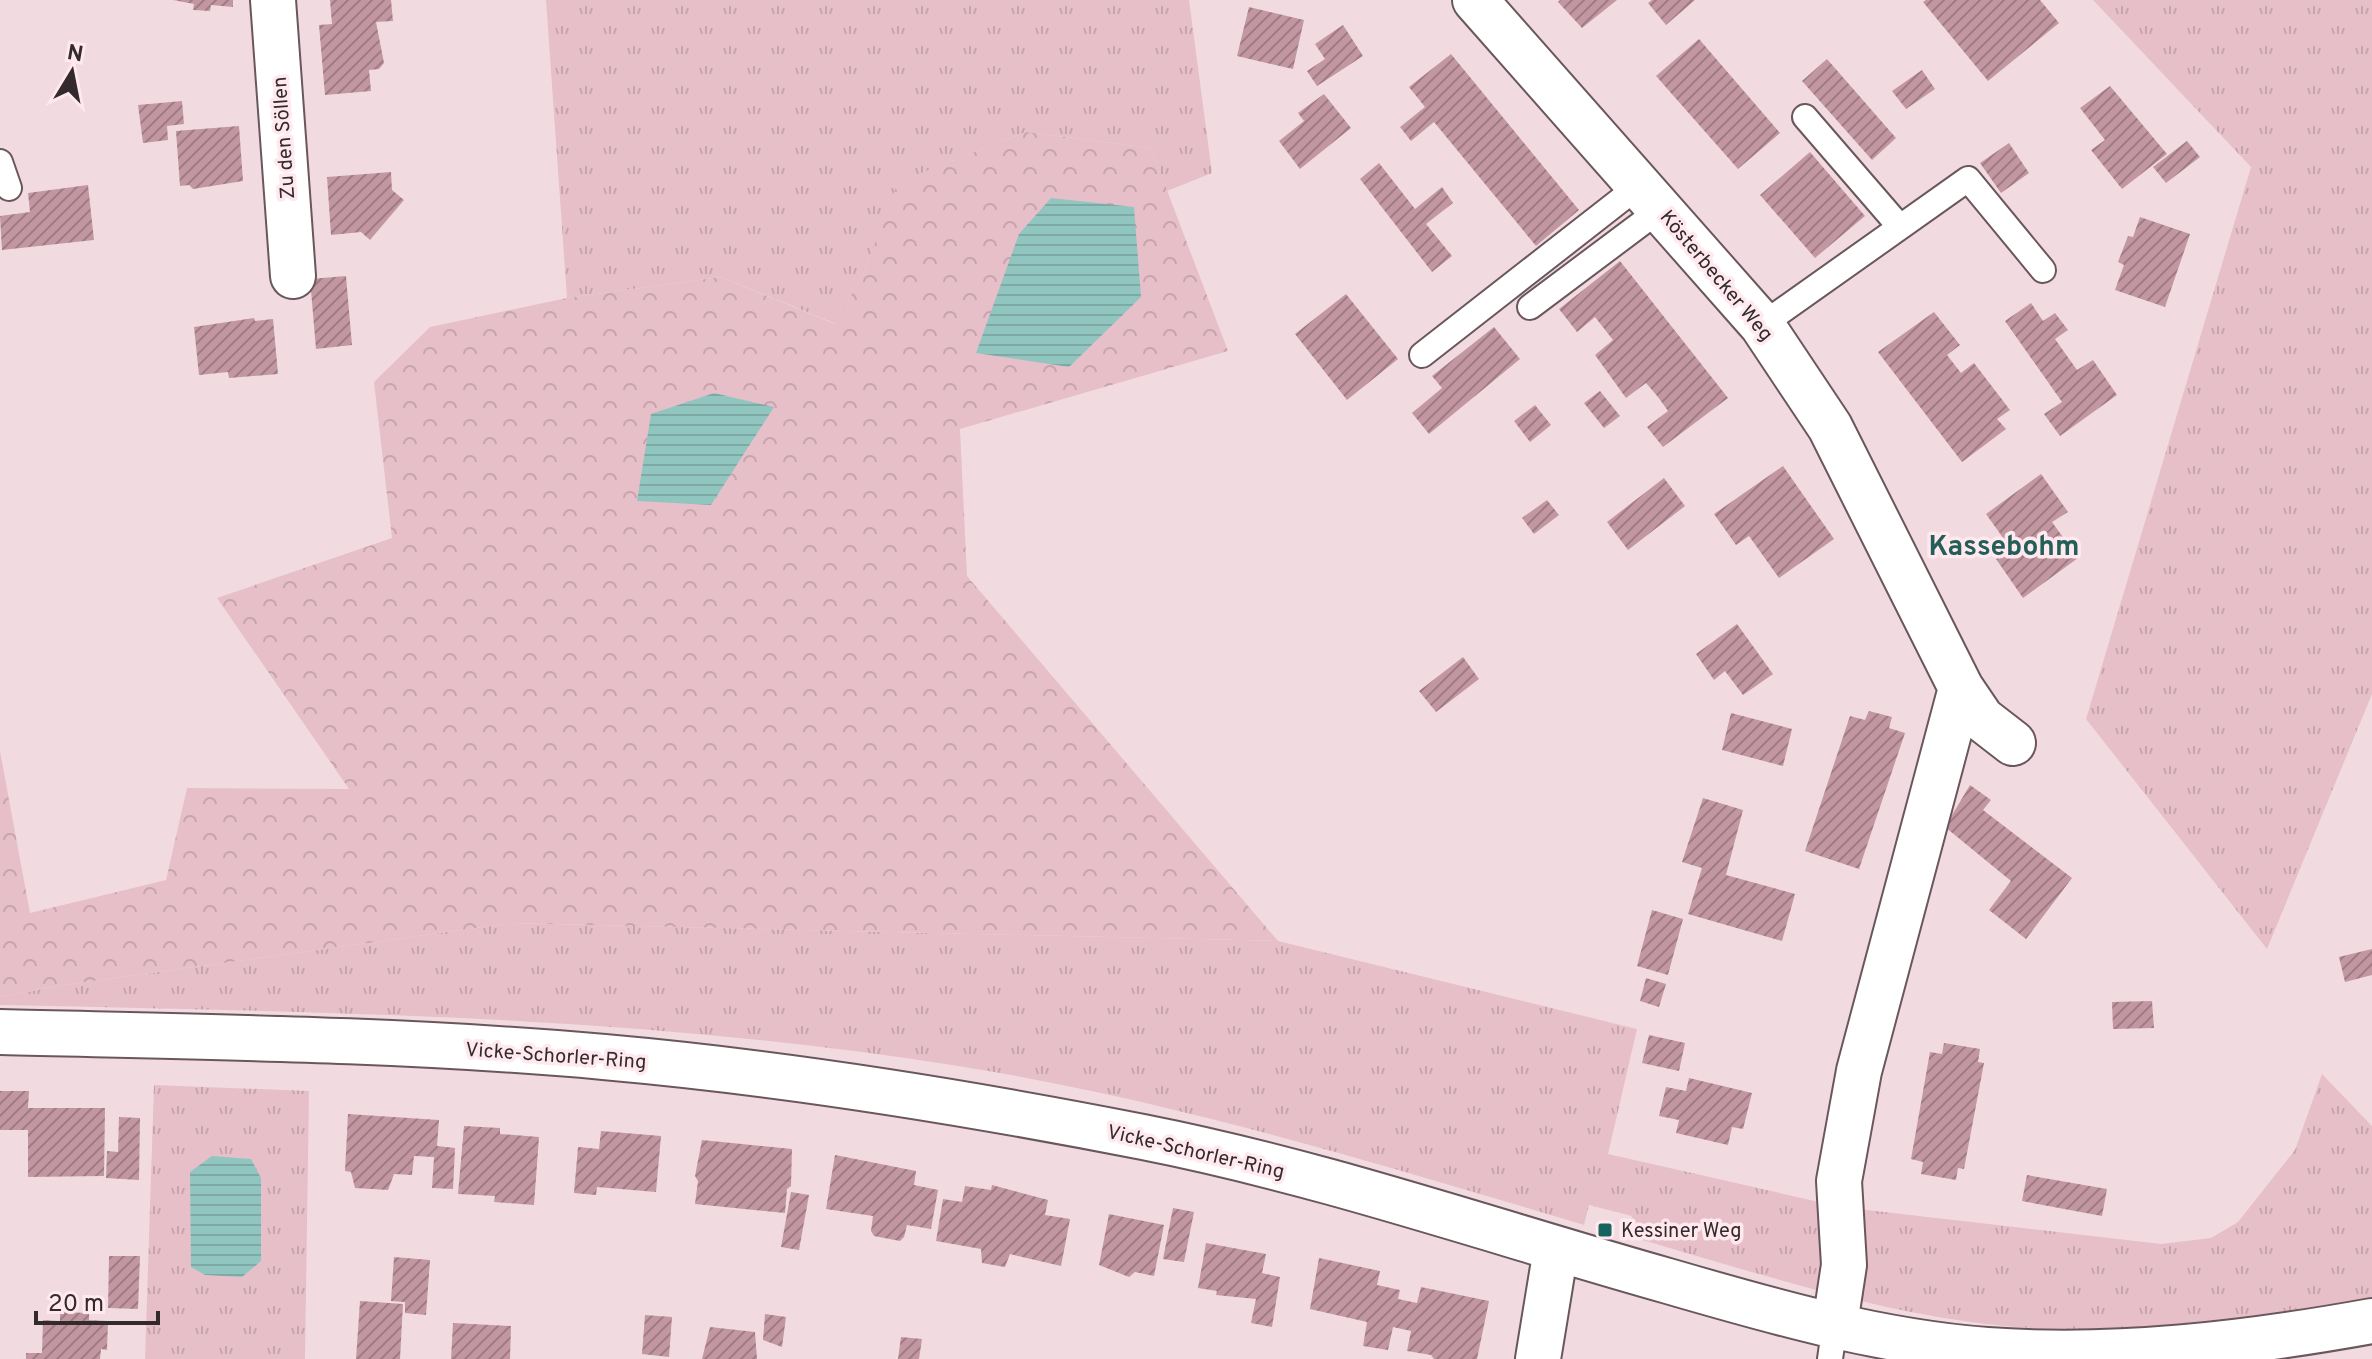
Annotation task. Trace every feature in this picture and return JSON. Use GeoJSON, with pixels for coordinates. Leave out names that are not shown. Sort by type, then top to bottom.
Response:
{"type":"FeatureCollection","features":[{"type":"Feature","properties":{"kind":"street","name":"Zu den Söllen"},"geometry":{"type":"LineString","coordinates":[[273,0],[293,276]]}},
{"type":"Feature","properties":{"kind":"street","name":"Kösterbecker Weg"},"geometry":{"type":"LineString","coordinates":[[1475,0],[1762,325],[1830,427],[1961,688],[1982,719],[2013,743]]}},
{"type":"Feature","properties":{"kind":"street"},"geometry":{"type":"LineString","coordinates":[[1832,1342],[1844,1265],[1839,1181],[1859,1071],[1961,688]]}},
{"type":"Feature","properties":{"kind":"street","name":"Vicke-Schorler-Ring"},"geometry":{"type":"LineString","coordinates":[[0,1032],[379,1042],[602,1057],[780,1075],[977,1106],[1149,1138],[1290,1171],[1742,1302],[1832,1342],[1918,1341],[1987,1350],[2088,1352],[2366,1334]]}},
{"type":"Feature","properties":{"kind":"street"},"geometry":{"type":"LineString","coordinates":[[1538,1359],[1556,1249]]}},
{"type":"Feature","properties":{"kind":"lane"},"geometry":{"type":"LineString","coordinates":[[1805,117],[1900,227]]}},
{"type":"Feature","properties":{"kind":"lane"},"geometry":{"type":"LineString","coordinates":[[0,162],[9,188]]}},
{"type":"Feature","properties":{"kind":"lane"},"geometry":{"type":"LineString","coordinates":[[1762,325],[1968,179],[2043,270]]}},
{"type":"Feature","properties":{"kind":"lane"},"geometry":{"type":"LineString","coordinates":[[1530,307],[1651,196]]}},
{"type":"Feature","properties":{"kind":"lane"},"geometry":{"type":"LineString","coordinates":[[1422,355],[1651,196]]}},
{"type":"Feature","properties":{"kind":"green space"},"geometry":{"type":"Polygon","coordinates":[[[546,0],[1189,0],[1212,173],[1167,191],[1151,148],[1026,132],[899,182],[864,272],[836,324],[721,277],[567,298],[546,0]]]}},
{"type":"Feature","properties":{"kind":"green space"},"geometry":{"type":"Polygon","coordinates":[[[2093,0],[2372,0],[2372,694],[2267,949],[2086,719],[2251,167],[2093,0]]]}},
{"type":"Feature","properties":{"kind":"green space"},"geometry":{"type":"Polygon","coordinates":[[[1026,132],[1151,148],[1228,351],[960,429],[967,576],[1278,941],[511,923],[57,986],[0,997],[0,751],[30,913],[166,880],[187,788],[349,789],[217,598],[392,538],[374,382],[430,327],[567,298],[721,277],[835,324],[864,272],[898,182],[1026,132]]]}},
{"type":"Feature","properties":{"kind":"green space"},"geometry":{"type":"Polygon","coordinates":[[[511,923],[1278,941],[1637,1029],[1608,1154],[1841,1207],[2161,1244],[2211,1238],[2238,1222],[2295,1150],[2322,1074],[2372,1126],[2372,1299],[2239,1317],[2105,1329],[2016,1327],[1966,1321],[1820,1291],[1628,1236],[1632,1216],[1589,1205],[1584,1225],[1351,1156],[1195,1115],[1117,1096],[958,1066],[839,1049],[600,1026],[360,1014],[0,1005],[0,997],[57,986],[511,923]]]}},
{"type":"Feature","properties":{"kind":"green space"},"geometry":{"type":"Polygon","coordinates":[[[154,1085],[309,1091],[305,1359],[145,1359],[154,1085]]]}},
{"type":"Feature","properties":{"kind":"water"},"geometry":{"type":"Polygon","coordinates":[[[1051,198],[1134,207],[1141,297],[1069,367],[976,353],[1019,234],[1051,198]]]}},
{"type":"Feature","properties":{"kind":"water"},"geometry":{"type":"Polygon","coordinates":[[[714,393],[774,407],[711,505],[637,501],[651,414],[714,393]]]}},
{"type":"Feature","properties":{"kind":"water"},"geometry":{"type":"Polygon","coordinates":[[[212,1156],[251,1159],[261,1178],[261,1261],[242,1277],[205,1275],[191,1267],[190,1172],[212,1156]]]}},
{"type":"Feature","properties":{"kind":"building"},"geometry":{"type":"Polygon","coordinates":[[[173,0],[233,0],[233,7],[211,5],[210,11],[193,10],[194,4],[173,0]]]}},
{"type":"Feature","properties":{"kind":"building"},"geometry":{"type":"Polygon","coordinates":[[[330,0],[391,0],[393,21],[376,22],[384,63],[379,69],[369,70],[371,91],[325,95],[319,25],[332,24],[330,0]]]}},
{"type":"Feature","properties":{"kind":"building"},"geometry":{"type":"Polygon","coordinates":[[[1617,0],[1582,28],[1558,2],[1617,0]]]}},
{"type":"Feature","properties":{"kind":"building"},"geometry":{"type":"Polygon","coordinates":[[[1652,0],[1695,0],[1666,25],[1648,3],[1652,0]]]}},
{"type":"Feature","properties":{"kind":"building"},"geometry":{"type":"Polygon","coordinates":[[[2040,0],[2059,23],[1988,81],[1923,2],[2040,0]]]}},
{"type":"Feature","properties":{"kind":"building"},"geometry":{"type":"Polygon","coordinates":[[[1249,7],[1304,20],[1293,69],[1237,56],[1249,7]]]}},
{"type":"Feature","properties":{"kind":"building"},"geometry":{"type":"Polygon","coordinates":[[[1343,25],[1363,56],[1317,86],[1307,71],[1325,59],[1315,44],[1343,25]]]}},
{"type":"Feature","properties":{"kind":"building"},"geometry":{"type":"Polygon","coordinates":[[[1699,39],[1780,133],[1738,169],[1656,76],[1699,39]]]}},
{"type":"Feature","properties":{"kind":"building"},"geometry":{"type":"Polygon","coordinates":[[[1451,54],[1579,210],[1536,246],[1434,122],[1411,141],[1400,127],[1425,107],[1409,87],[1451,54]]]}},
{"type":"Feature","properties":{"kind":"building"},"geometry":{"type":"Polygon","coordinates":[[[1827,59],[1896,138],[1872,160],[1802,81],[1827,59]]]}},
{"type":"Feature","properties":{"kind":"building"},"geometry":{"type":"Polygon","coordinates":[[[1922,70],[1935,89],[1906,109],[1892,91],[1922,70]]]}},
{"type":"Feature","properties":{"kind":"building"},"geometry":{"type":"Polygon","coordinates":[[[2110,86],[2167,154],[2122,189],[2091,150],[2105,140],[2080,108],[2110,86]]]}},
{"type":"Feature","properties":{"kind":"building"},"geometry":{"type":"Polygon","coordinates":[[[1324,94],[1351,128],[1300,169],[1279,141],[1304,121],[1298,113],[1324,94]]]}},
{"type":"Feature","properties":{"kind":"building"},"geometry":{"type":"Polygon","coordinates":[[[182,101],[184,124],[167,126],[168,140],[143,143],[138,105],[182,101]]]}},
{"type":"Feature","properties":{"kind":"building"},"geometry":{"type":"Polygon","coordinates":[[[239,126],[243,181],[193,189],[189,185],[180,186],[176,131],[239,126]]]}},
{"type":"Feature","properties":{"kind":"building"},"geometry":{"type":"Polygon","coordinates":[[[2187,141],[2200,157],[2166,183],[2153,167],[2187,141]]]}},
{"type":"Feature","properties":{"kind":"building"},"geometry":{"type":"Polygon","coordinates":[[[2009,143],[2029,173],[2001,193],[1980,163],[2009,143]]]}},
{"type":"Feature","properties":{"kind":"building"},"geometry":{"type":"Polygon","coordinates":[[[1810,152],[1865,216],[1815,258],[1760,195],[1810,152]]]}},
{"type":"Feature","properties":{"kind":"building"},"geometry":{"type":"Polygon","coordinates":[[[1379,163],[1415,209],[1442,187],[1453,203],[1426,224],[1452,256],[1432,272],[1360,179],[1379,163]]]}},
{"type":"Feature","properties":{"kind":"building"},"geometry":{"type":"Polygon","coordinates":[[[391,172],[392,190],[404,200],[370,240],[361,232],[331,235],[327,177],[391,172]]]}},
{"type":"Feature","properties":{"kind":"building"},"geometry":{"type":"Polygon","coordinates":[[[88,185],[94,240],[2,250],[0,216],[30,212],[28,193],[88,185]]]}},
{"type":"Feature","properties":{"kind":"building"},"geometry":{"type":"Polygon","coordinates":[[[2140,217],[2190,234],[2165,307],[2115,290],[2124,265],[2118,262],[2128,236],[2133,237],[2140,217]]]}},
{"type":"Feature","properties":{"kind":"building"},"geometry":{"type":"Polygon","coordinates":[[[1620,261],[1728,398],[1663,447],[1647,427],[1668,411],[1658,397],[1646,383],[1626,398],[1595,355],[1613,340],[1595,317],[1577,332],[1559,309],[1620,261]]]}},
{"type":"Feature","properties":{"kind":"building"},"geometry":{"type":"Polygon","coordinates":[[[346,276],[352,345],[316,349],[310,279],[346,276]]]}},
{"type":"Feature","properties":{"kind":"building"},"geometry":{"type":"Polygon","coordinates":[[[1346,294],[1398,359],[1347,400],[1295,334],[1346,294]]]}},
{"type":"Feature","properties":{"kind":"building"},"geometry":{"type":"Polygon","coordinates":[[[2031,303],[2043,321],[2055,313],[2068,330],[2055,339],[2077,370],[2093,360],[2117,395],[2060,436],[2044,414],[2062,402],[2005,321],[2031,303]]]}},
{"type":"Feature","properties":{"kind":"building"},"geometry":{"type":"Polygon","coordinates":[[[1934,312],[1960,345],[1947,355],[1961,373],[1974,363],[2010,410],[1997,419],[2006,429],[1962,462],[1878,352],[1934,312]]]}},
{"type":"Feature","properties":{"kind":"building"},"geometry":{"type":"Polygon","coordinates":[[[254,318],[255,321],[273,319],[278,374],[229,378],[228,372],[199,375],[194,327],[254,318]]]}},
{"type":"Feature","properties":{"kind":"building"},"geometry":{"type":"Polygon","coordinates":[[[1494,327],[1520,359],[1429,434],[1412,413],[1442,388],[1432,376],[1494,327]]]}},
{"type":"Feature","properties":{"kind":"building"},"geometry":{"type":"Polygon","coordinates":[[[1600,391],[1620,416],[1604,428],[1584,403],[1600,391]]]}},
{"type":"Feature","properties":{"kind":"building"},"geometry":{"type":"Polygon","coordinates":[[[1535,405],[1551,425],[1530,442],[1514,421],[1535,405]]]}},
{"type":"Feature","properties":{"kind":"building"},"geometry":{"type":"Polygon","coordinates":[[[1783,466],[1834,539],[1779,578],[1749,536],[1736,545],[1714,514],[1783,466]]]}},
{"type":"Feature","properties":{"kind":"building"},"geometry":{"type":"Polygon","coordinates":[[[2041,474],[2068,512],[2052,522],[2078,558],[2023,598],[1996,559],[2011,549],[1986,514],[2041,474]]]}},
{"type":"Feature","properties":{"kind":"building"},"geometry":{"type":"Polygon","coordinates":[[[1664,478],[1685,506],[1628,550],[1607,522],[1664,478]]]}},
{"type":"Feature","properties":{"kind":"building"},"geometry":{"type":"Polygon","coordinates":[[[1547,500],[1559,515],[1534,534],[1522,518],[1547,500]]]}},
{"type":"Feature","properties":{"kind":"building"},"geometry":{"type":"Polygon","coordinates":[[[1737,624],[1773,674],[1743,695],[1725,671],[1714,680],[1696,654],[1737,624]]]}},
{"type":"Feature","properties":{"kind":"building"},"geometry":{"type":"Polygon","coordinates":[[[1463,657],[1479,679],[1436,712],[1419,691],[1463,657]]]}},
{"type":"Feature","properties":{"kind":"building"},"geometry":{"type":"Polygon","coordinates":[[[1869,711],[1892,717],[1889,728],[1905,733],[1859,869],[1805,851],[1850,716],[1865,720],[1869,711]]]}},
{"type":"Feature","properties":{"kind":"building"},"geometry":{"type":"Polygon","coordinates":[[[1731,713],[1792,729],[1783,766],[1722,750],[1731,713]]]}},
{"type":"Feature","properties":{"kind":"building"},"geometry":{"type":"Polygon","coordinates":[[[1970,785],[1991,800],[1983,810],[2072,878],[2026,939],[1989,910],[2011,881],[1945,827],[1970,785]]]}},
{"type":"Feature","properties":{"kind":"building"},"geometry":{"type":"Polygon","coordinates":[[[1703,798],[1743,810],[1726,875],[1795,894],[1782,941],[1688,914],[1702,868],[1682,862],[1703,798]]]}},
{"type":"Feature","properties":{"kind":"building"},"geometry":{"type":"Polygon","coordinates":[[[1652,910],[1683,919],[1668,975],[1637,966],[1652,910]]]}},
{"type":"Feature","properties":{"kind":"building"},"geometry":{"type":"Polygon","coordinates":[[[2372,949],[2372,975],[2345,982],[2339,957],[2372,949]]]}},
{"type":"Feature","properties":{"kind":"building"},"geometry":{"type":"Polygon","coordinates":[[[1646,978],[1666,984],[1659,1007],[1640,1001],[1646,978]]]}},
{"type":"Feature","properties":{"kind":"building"},"geometry":{"type":"Polygon","coordinates":[[[2152,1001],[2154,1028],[2113,1029],[2112,1002],[2152,1001]]]}},
{"type":"Feature","properties":{"kind":"building"},"geometry":{"type":"Polygon","coordinates":[[[1649,1035],[1685,1043],[1679,1071],[1642,1063],[1649,1035]]]}},
{"type":"Feature","properties":{"kind":"building"},"geometry":{"type":"Polygon","coordinates":[[[1944,1043],[1980,1049],[1978,1062],[1984,1063],[1964,1169],[1958,1168],[1956,1180],[1921,1174],[1923,1162],[1911,1159],[1930,1052],[1942,1054],[1944,1043]]]}},
{"type":"Feature","properties":{"kind":"building"},"geometry":{"type":"Polygon","coordinates":[[[1689,1078],[1752,1093],[1743,1129],[1732,1127],[1728,1145],[1676,1133],[1679,1120],[1659,1116],[1666,1087],[1686,1091],[1689,1078]]]}},
{"type":"Feature","properties":{"kind":"building"},"geometry":{"type":"Polygon","coordinates":[[[0,1091],[29,1091],[28,1108],[105,1108],[104,1176],[28,1177],[28,1130],[0,1130],[0,1091]]]}},
{"type":"Feature","properties":{"kind":"building"},"geometry":{"type":"Polygon","coordinates":[[[348,1114],[439,1120],[437,1146],[455,1148],[453,1189],[432,1188],[434,1157],[414,1156],[412,1175],[394,1174],[388,1190],[355,1188],[351,1172],[345,1171],[348,1114]]]}},
{"type":"Feature","properties":{"kind":"building"},"geometry":{"type":"Polygon","coordinates":[[[119,1117],[140,1118],[139,1180],[106,1178],[107,1151],[118,1152],[119,1117]]]}},
{"type":"Feature","properties":{"kind":"building"},"geometry":{"type":"Polygon","coordinates":[[[464,1126],[500,1128],[500,1134],[539,1137],[534,1205],[494,1202],[495,1196],[458,1194],[464,1126]]]}},
{"type":"Feature","properties":{"kind":"building"},"geometry":{"type":"Polygon","coordinates":[[[601,1131],[661,1136],[656,1192],[597,1187],[596,1195],[574,1193],[578,1147],[599,1149],[601,1131]]]}},
{"type":"Feature","properties":{"kind":"building"},"geometry":{"type":"Polygon","coordinates":[[[702,1140],[792,1149],[791,1186],[787,1189],[785,1213],[695,1204],[698,1181],[695,1176],[702,1140]]]}},
{"type":"Feature","properties":{"kind":"building"},"geometry":{"type":"Polygon","coordinates":[[[835,1155],[916,1171],[914,1185],[938,1190],[931,1229],[907,1225],[900,1241],[874,1236],[871,1231],[873,1216],[826,1209],[835,1155]]]}},
{"type":"Feature","properties":{"kind":"building"},"geometry":{"type":"Polygon","coordinates":[[[2027,1175],[2107,1189],[2102,1216],[2022,1201],[2027,1175]]]}},
{"type":"Feature","properties":{"kind":"building"},"geometry":{"type":"Polygon","coordinates":[[[992,1185],[1048,1200],[1045,1215],[1070,1219],[1061,1266],[1010,1254],[1005,1267],[982,1263],[981,1249],[936,1241],[943,1199],[962,1202],[965,1186],[991,1190],[992,1185]]]}},
{"type":"Feature","properties":{"kind":"building"},"geometry":{"type":"Polygon","coordinates":[[[791,1192],[809,1195],[799,1250],[781,1247],[791,1192]]]}},
{"type":"Feature","properties":{"kind":"building"},"geometry":{"type":"Polygon","coordinates":[[[1173,1208],[1194,1212],[1184,1262],[1163,1259],[1173,1208]]]}},
{"type":"Feature","properties":{"kind":"building"},"geometry":{"type":"Polygon","coordinates":[[[1109,1214],[1164,1225],[1154,1276],[1135,1272],[1129,1277],[1099,1265],[1109,1214]]]}},
{"type":"Feature","properties":{"kind":"building"},"geometry":{"type":"Polygon","coordinates":[[[1206,1243],[1266,1254],[1262,1273],[1280,1277],[1272,1327],[1251,1323],[1256,1299],[1216,1295],[1217,1291],[1198,1288],[1206,1243]]]}},
{"type":"Feature","properties":{"kind":"building"},"geometry":{"type":"Polygon","coordinates":[[[109,1256],[140,1256],[138,1309],[108,1308],[109,1256]]]}},
{"type":"Feature","properties":{"kind":"building"},"geometry":{"type":"Polygon","coordinates":[[[394,1257],[430,1260],[426,1315],[405,1313],[405,1302],[391,1301],[394,1257]]]}},
{"type":"Feature","properties":{"kind":"building"},"geometry":{"type":"Polygon","coordinates":[[[1319,1258],[1380,1271],[1377,1285],[1400,1290],[1398,1299],[1417,1303],[1421,1287],[1489,1301],[1477,1359],[1434,1359],[1431,1355],[1407,1351],[1411,1331],[1393,1327],[1388,1350],[1363,1346],[1367,1322],[1310,1309],[1319,1258]]]}},
{"type":"Feature","properties":{"kind":"building"},"geometry":{"type":"Polygon","coordinates":[[[360,1301],[403,1304],[400,1359],[356,1359],[360,1301]]]}},
{"type":"Feature","properties":{"kind":"building"},"geometry":{"type":"Polygon","coordinates":[[[60,1312],[89,1313],[89,1320],[108,1321],[107,1350],[101,1349],[100,1359],[26,1359],[26,1353],[42,1353],[43,1320],[60,1321],[60,1312]]]}},
{"type":"Feature","properties":{"kind":"building"},"geometry":{"type":"Polygon","coordinates":[[[765,1314],[786,1317],[782,1347],[763,1340],[765,1314]]]}},
{"type":"Feature","properties":{"kind":"building"},"geometry":{"type":"Polygon","coordinates":[[[645,1315],[672,1317],[669,1357],[642,1354],[645,1315]]]}},
{"type":"Feature","properties":{"kind":"building"},"geometry":{"type":"Polygon","coordinates":[[[453,1323],[511,1326],[510,1359],[451,1359],[453,1323]]]}},
{"type":"Feature","properties":{"kind":"building"},"geometry":{"type":"Polygon","coordinates":[[[710,1327],[755,1332],[757,1359],[702,1359],[710,1327]]]}},
{"type":"Feature","properties":{"kind":"building"},"geometry":{"type":"Polygon","coordinates":[[[901,1337],[922,1339],[919,1359],[898,1359],[901,1337]]]}},
{"type":"Feature","properties":{"kind":"place","name":"Kessiner Weg"},"geometry":{"type":"Point","coordinates":[1605,1230]}},
{"type":"Feature","properties":{"kind":"district","name":"Kassebohm"},"geometry":{"type":"Point","coordinates":[2004,545]}}]}
